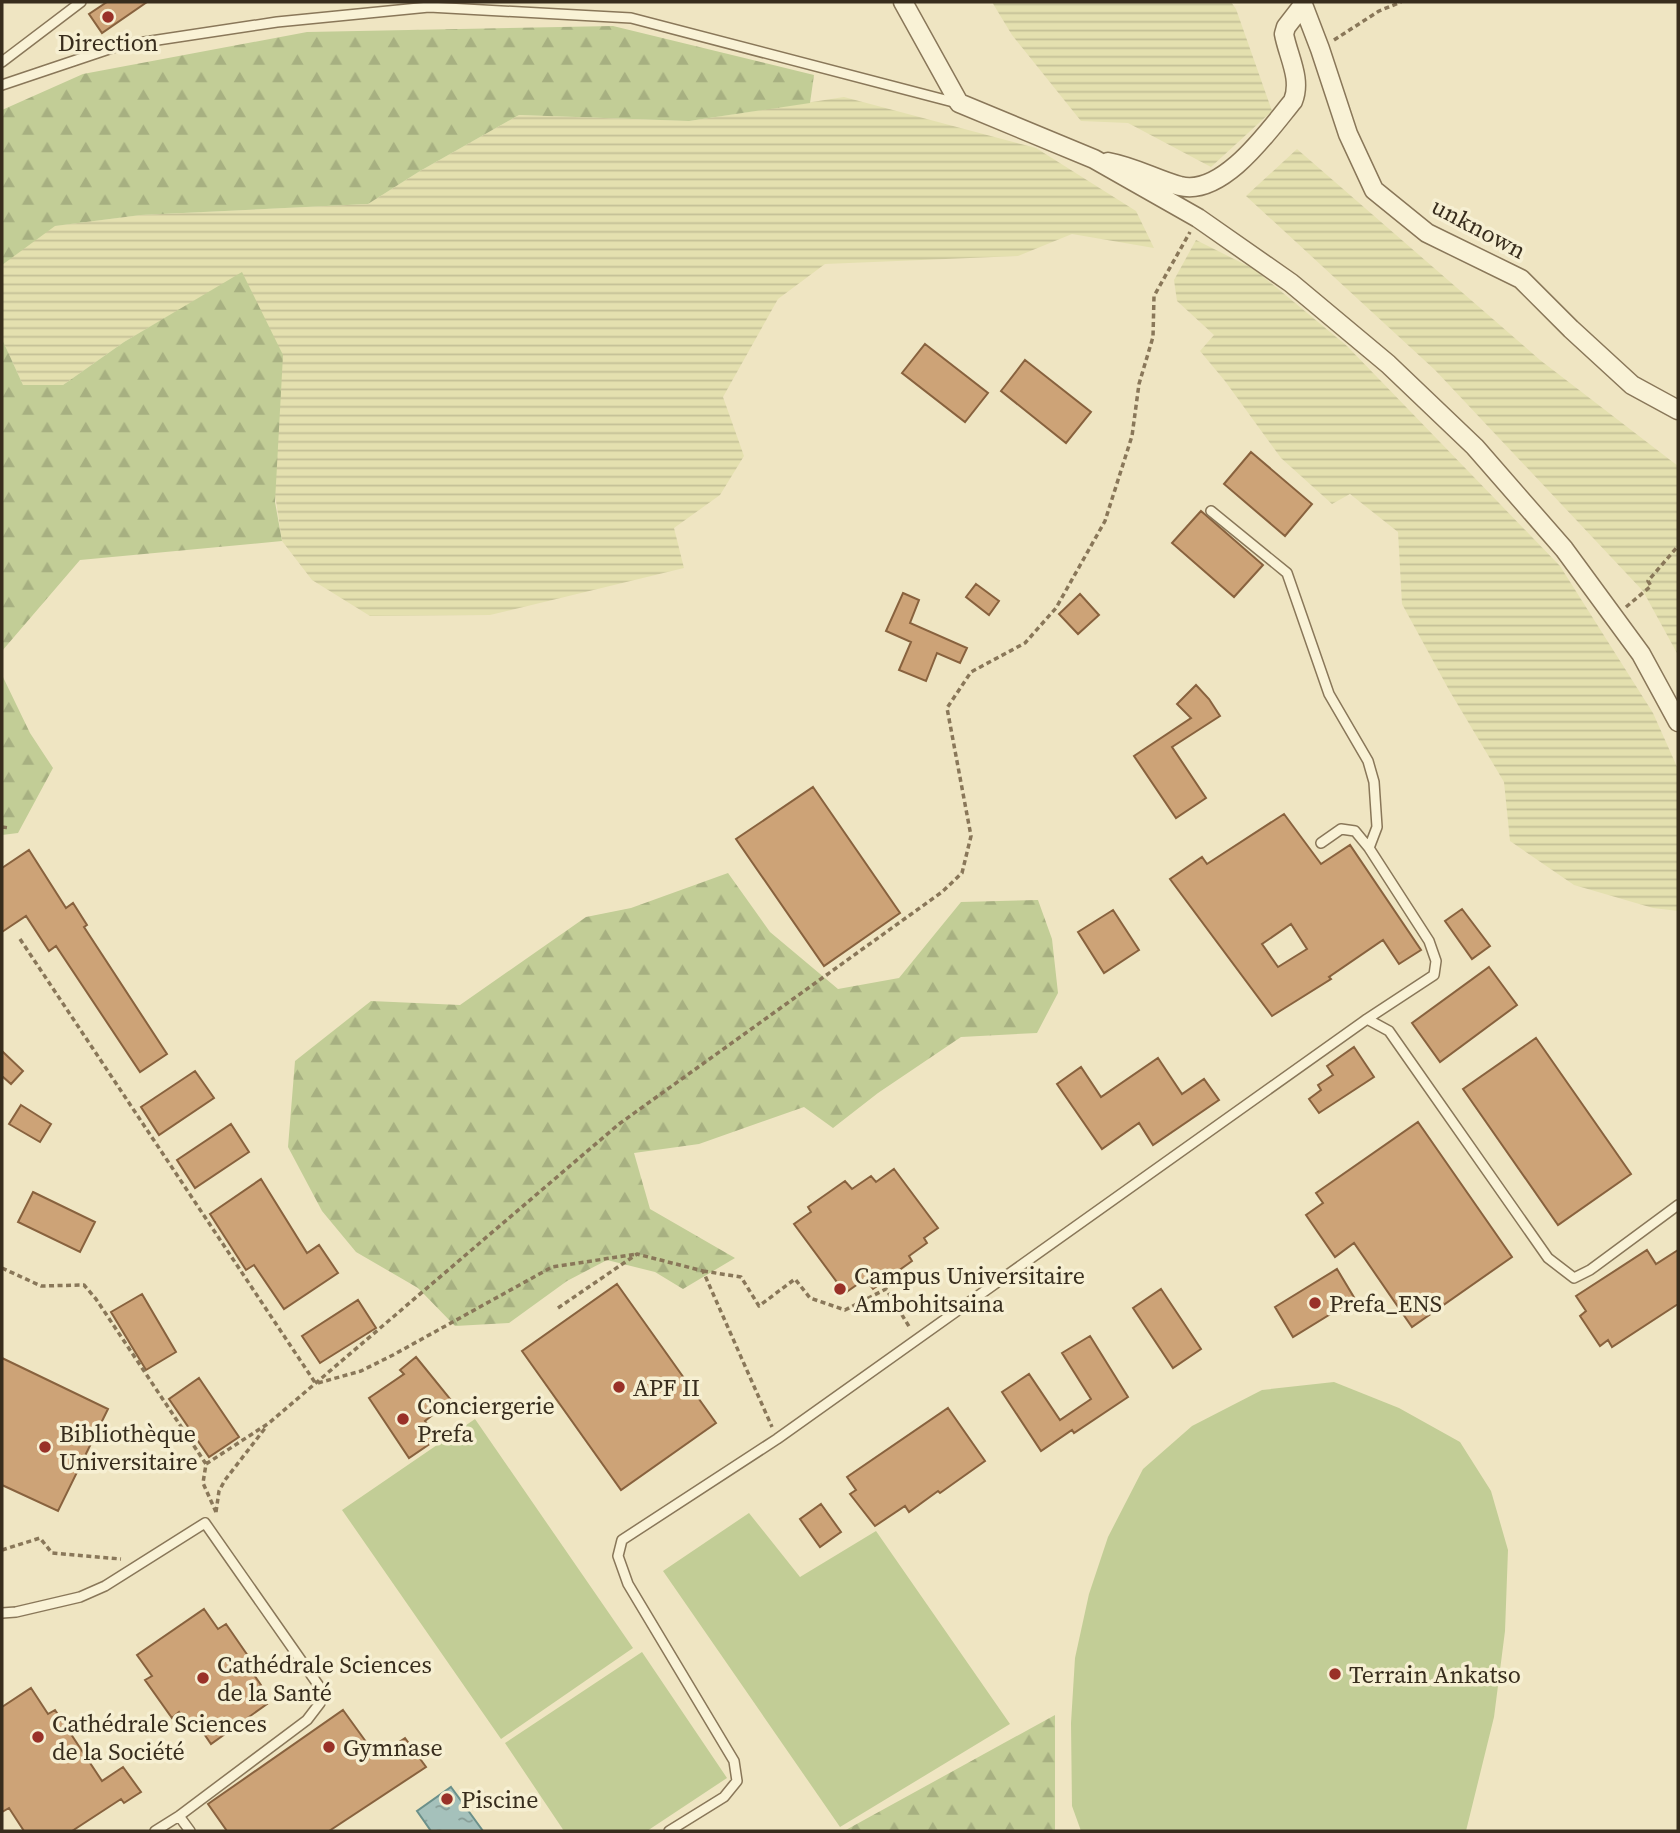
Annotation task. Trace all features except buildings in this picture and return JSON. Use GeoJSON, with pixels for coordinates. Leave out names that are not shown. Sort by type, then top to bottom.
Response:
{"type":"FeatureCollection","features":[{"type":"Feature","properties":{"kind":"street"},"geometry":{"type":"LineString","coordinates":[[903,2],[959,103],[1094,159],[1198,218],[1291,283],[1388,364],[1475,447],[1563,549],[1641,654],[1678,722]]}},
{"type":"Feature","properties":{"kind":"street"},"geometry":{"type":"LineString","coordinates":[[1094,159],[1131,166],[1182,187],[1198,187],[1219,178],[1245,158],[1293,101],[1297,79],[1284,34],[1302,3]]}},
{"type":"Feature","properties":{"kind":"street","name":"unknown"},"geometry":{"type":"LineString","coordinates":[[1302,3],[1348,134],[1374,190],[1427,233],[1521,279],[1632,385],[1678,410]]}},
{"type":"Feature","properties":{"kind":"lane"},"geometry":{"type":"LineString","coordinates":[[2,62],[81,2]]}},
{"type":"Feature","properties":{"kind":"lane"},"geometry":{"type":"LineString","coordinates":[[2,85],[118,46],[277,22],[429,7],[631,18],[959,103]]}},
{"type":"Feature","properties":{"kind":"lane"},"geometry":{"type":"LineString","coordinates":[[1211,510],[1287,573],[1329,694],[1368,761],[1374,782],[1377,827],[1369,848]]}},
{"type":"Feature","properties":{"kind":"lane"},"geometry":{"type":"LineString","coordinates":[[668,1831],[724,1797],[737,1781],[734,1761],[628,1584],[618,1556],[622,1539],[777,1439],[1434,975],[1436,961],[1429,941],[1369,848],[1355,831],[1341,829],[1321,843]]}},
{"type":"Feature","properties":{"kind":"lane"},"geometry":{"type":"LineString","coordinates":[[1367,1020],[1389,1031],[1548,1258],[1574,1278],[1590,1270],[1678,1205]]}},
{"type":"Feature","properties":{"kind":"lane"},"geometry":{"type":"LineString","coordinates":[[2,1613],[80,1597],[105,1586],[205,1523],[319,1686],[320,1703],[307,1720],[180,1816],[155,1831]]}},
{"type":"Feature","properties":{"kind":"lane"},"geometry":{"type":"LineString","coordinates":[[180,1816],[190,1831]]}},
{"type":"Feature","properties":{"kind":"path"},"geometry":{"type":"LineString","coordinates":[[1320,49],[1379,11],[1401,2]]}},
{"type":"Feature","properties":{"kind":"path"},"geometry":{"type":"LineString","coordinates":[[206,1464],[269,1423],[619,1124],[942,892],[962,873],[971,835],[947,708],[971,672],[1026,643],[1056,608],[1105,521],[1132,436],[1139,384],[1153,337],[1154,296],[1198,218]]}},
{"type":"Feature","properties":{"kind":"path"},"geometry":{"type":"LineString","coordinates":[[1614,617],[1651,586],[1648,581],[1678,546]]}},
{"type":"Feature","properties":{"kind":"path"},"geometry":{"type":"LineString","coordinates":[[2,827],[10,828]]}},
{"type":"Feature","properties":{"kind":"path"},"geometry":{"type":"LineString","coordinates":[[20,939],[316,1384]]}},
{"type":"Feature","properties":{"kind":"path"},"geometry":{"type":"LineString","coordinates":[[316,1384],[361,1371],[552,1267],[637,1254],[741,1278],[759,1306],[795,1279],[810,1298],[845,1310],[886,1289],[917,1339]]}},
{"type":"Feature","properties":{"kind":"path"},"geometry":{"type":"LineString","coordinates":[[558,1308],[637,1254]]}},
{"type":"Feature","properties":{"kind":"path"},"geometry":{"type":"LineString","coordinates":[[2,1268],[41,1286],[84,1285],[206,1464],[203,1483],[216,1513],[219,1492],[225,1480],[269,1423]]}},
{"type":"Feature","properties":{"kind":"path"},"geometry":{"type":"LineString","coordinates":[[703,1271],[777,1439]]}},
{"type":"Feature","properties":{"kind":"path"},"geometry":{"type":"LineString","coordinates":[[2,1550],[40,1538],[52,1553],[117,1559],[150,1556]]}},
{"type":"Feature","properties":{"kind":"shaded area"},"geometry":{"type":"Polygon","coordinates":[[[992,2],[1231,2],[1236,9],[1272,111],[1211,167],[1128,123],[1081,121],[1012,35],[992,2]]]}},
{"type":"Feature","properties":{"kind":"shaded area"},"geometry":{"type":"Polygon","coordinates":[[[844,97],[1036,148],[1136,211],[1154,248],[1072,234],[1018,256],[825,264],[778,299],[723,397],[744,456],[720,495],[674,528],[684,568],[490,615],[370,616],[312,580],[282,541],[242,273],[124,342],[63,385],[23,385],[2,339],[2,263],[54,226],[141,215],[368,204],[519,115],[689,121],[844,97]]]}},
{"type":"Feature","properties":{"kind":"shaded area"},"geometry":{"type":"Polygon","coordinates":[[[1297,149],[1540,360],[1678,466],[1678,655],[1643,591],[1435,370],[1246,196],[1297,149]]]}},
{"type":"Feature","properties":{"kind":"shaded area"},"geometry":{"type":"Polygon","coordinates":[[[1196,240],[1254,269],[1347,346],[1560,566],[1653,713],[1678,769],[1678,911],[1653,908],[1574,885],[1510,841],[1504,782],[1402,604],[1398,532],[1350,494],[1332,504],[1281,458],[1200,351],[1214,335],[1177,301],[1174,280],[1196,240]]]}},
{"type":"Feature","properties":{"kind":"green space"},"geometry":{"type":"Polygon","coordinates":[[[613,26],[814,75],[810,103],[689,121],[519,115],[368,204],[141,215],[55,226],[2,265],[2,110],[83,74],[307,32],[613,26]]]}},
{"type":"Feature","properties":{"kind":"green space"},"geometry":{"type":"Polygon","coordinates":[[[242,272],[283,355],[275,502],[282,541],[80,560],[2,651],[2,339],[23,385],[63,385],[124,342],[242,272]]]}},
{"type":"Feature","properties":{"kind":"green space"},"geometry":{"type":"Polygon","coordinates":[[[2,675],[30,733],[53,768],[18,833],[2,835],[2,675]]]}},
{"type":"Feature","properties":{"kind":"green space"},"geometry":{"type":"Polygon","coordinates":[[[728,873],[770,932],[838,989],[899,978],[961,902],[1038,900],[1052,939],[1058,993],[1037,1033],[961,1037],[878,1093],[833,1128],[804,1107],[699,1144],[634,1153],[650,1209],[735,1258],[683,1289],[655,1272],[607,1260],[567,1281],[509,1323],[455,1326],[418,1288],[356,1252],[322,1211],[288,1147],[295,1061],[371,1001],[460,1005],[586,917],[631,908],[728,873]]]}},
{"type":"Feature","properties":{"kind":"green space"},"geometry":{"type":"Polygon","coordinates":[[[1334,1382],[1399,1408],[1460,1442],[1491,1491],[1508,1550],[1505,1631],[1494,1717],[1466,1831],[1081,1831],[1072,1806],[1071,1723],[1075,1658],[1089,1594],[1108,1537],[1143,1469],[1192,1426],[1262,1390],[1334,1382]]]}},
{"type":"Feature","properties":{"kind":"green space"},"geometry":{"type":"Polygon","coordinates":[[[475,1419],[633,1648],[501,1739],[342,1510],[475,1419]]]}},
{"type":"Feature","properties":{"kind":"green space"},"geometry":{"type":"Polygon","coordinates":[[[749,1513],[800,1577],[876,1531],[1010,1724],[840,1827],[663,1571],[749,1513]]]}},
{"type":"Feature","properties":{"kind":"green space"},"geometry":{"type":"Polygon","coordinates":[[[642,1652],[727,1778],[647,1831],[564,1831],[505,1743],[642,1652]]]}},
{"type":"Feature","properties":{"kind":"green space"},"geometry":{"type":"Polygon","coordinates":[[[1055,1715],[1055,1831],[844,1831],[1055,1715]]]}},
{"type":"Feature","properties":{"kind":"water","name":"Piscine"},"geometry":{"type":"Polygon","coordinates":[[[451,1787],[483,1831],[431,1831],[417,1811],[451,1787]]]}},
{"type":"Feature","properties":{"kind":"place","name":"Direction"},"geometry":{"type":"Point","coordinates":[108,17]}},
{"type":"Feature","properties":{"kind":"place","name":"Campus Universitaire Ambohitsaina"},"geometry":{"type":"Point","coordinates":[840,1289]}},
{"type":"Feature","properties":{"kind":"place","name":"Prefa_ENS"},"geometry":{"type":"Point","coordinates":[1315,1303]}},
{"type":"Feature","properties":{"kind":"place","name":"APF II"},"geometry":{"type":"Point","coordinates":[619,1387]}},
{"type":"Feature","properties":{"kind":"place","name":"Conciergerie Prefa"},"geometry":{"type":"Point","coordinates":[403,1419]}},
{"type":"Feature","properties":{"kind":"place","name":"Bibliothèque Universitaire"},"geometry":{"type":"Point","coordinates":[45,1447]}},
{"type":"Feature","properties":{"kind":"place","name":"Terrain Ankatso"},"geometry":{"type":"Point","coordinates":[1335,1674]}},
{"type":"Feature","properties":{"kind":"place","name":"Cathédrale Sciences de la Santé"},"geometry":{"type":"Point","coordinates":[203,1678]}},
{"type":"Feature","properties":{"kind":"place","name":"Cathédrale Sciences de la Société"},"geometry":{"type":"Point","coordinates":[38,1737]}},
{"type":"Feature","properties":{"kind":"place","name":"Gymnase"},"geometry":{"type":"Point","coordinates":[329,1747]}},
{"type":"Feature","properties":{"kind":"place","name":"Piscine"},"geometry":{"type":"Point","coordinates":[447,1799]}}]}
